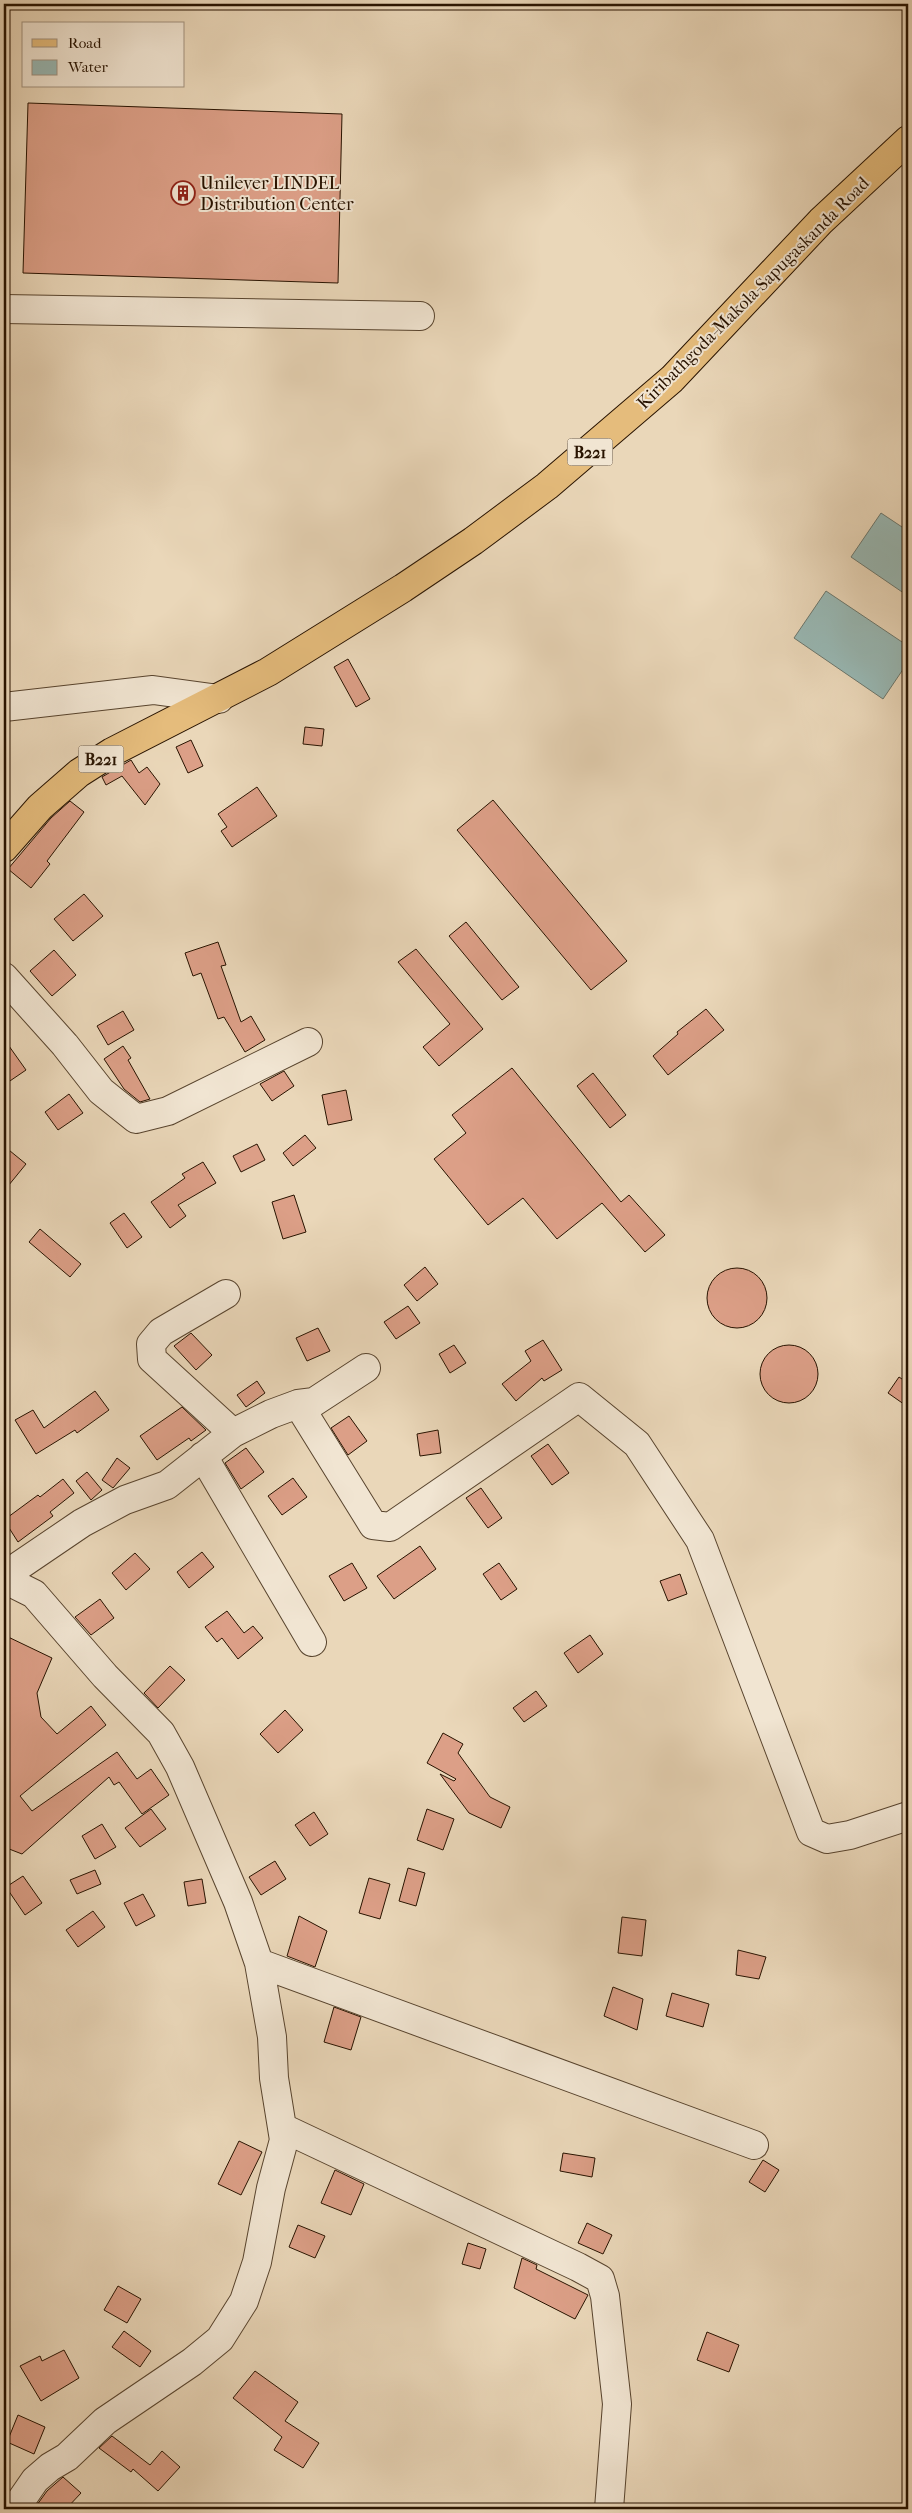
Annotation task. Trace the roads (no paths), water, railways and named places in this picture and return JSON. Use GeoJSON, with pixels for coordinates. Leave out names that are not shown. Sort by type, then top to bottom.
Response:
{"type":"FeatureCollection","features":[{"type":"Feature","properties":{"kind":"main road","name":"Kiribathgoda-Makola-Sapugaskanda Road"},"geometry":{"type":"LineString","coordinates":[[4,848],[40,807],[79,773],[112,752],[219,699],[268,672],[403,588],[474,541],[555,480],[672,379],[821,221],[908,140]]}},
{"type":"Feature","properties":{"kind":"street"},"geometry":{"type":"LineString","coordinates":[[4,309],[420,316]]}},
{"type":"Feature","properties":{"kind":"street"},"geometry":{"type":"LineString","coordinates":[[4,708],[154,690],[219,699]]}},
{"type":"Feature","properties":{"kind":"street"},"geometry":{"type":"LineString","coordinates":[[4,977],[65,1045],[101,1091],[136,1119],[168,1111],[308,1042]]}},
{"type":"Feature","properties":{"kind":"street"},"geometry":{"type":"LineString","coordinates":[[226,1294],[161,1332],[151,1344],[152,1359],[233,1433]]}},
{"type":"Feature","properties":{"kind":"street"},"geometry":{"type":"LineString","coordinates":[[15,2509],[35,2480],[50,2467],[66,2457],[104,2421],[192,2362],[220,2339],[244,2301],[257,2262],[271,2188],[284,2140],[259,1963],[228,1878],[180,1767],[162,1733],[105,1676],[34,1594],[4,1578],[82,1523],[125,1500],[167,1485],[233,1433],[271,1414],[298,1404],[314,1402],[366,1368]]}},
{"type":"Feature","properties":{"kind":"street"},"geometry":{"type":"LineString","coordinates":[[298,1404],[373,1525],[390,1527],[579,1398],[637,1444],[700,1540],[811,1832],[827,1839],[850,1835],[908,1816]]}},
{"type":"Feature","properties":{"kind":"street"},"geometry":{"type":"LineString","coordinates":[[203,1456],[312,1642]]}},
{"type":"Feature","properties":{"kind":"street"},"geometry":{"type":"LineString","coordinates":[[259,1963],[754,2145]]}},
{"type":"Feature","properties":{"kind":"street"},"geometry":{"type":"LineString","coordinates":[[283,2128],[600,2279],[605,2296],[617,2404],[610,2509]]}},
{"type":"Feature","properties":{"kind":"water"},"geometry":{"type":"Polygon","coordinates":[[[881,513],[908,531],[908,596],[851,557],[881,513]]]}},
{"type":"Feature","properties":{"kind":"water"},"geometry":{"type":"Polygon","coordinates":[[[826,591],[908,646],[908,662],[883,699],[794,638],[826,591]]]}},
{"type":"Feature","properties":{"kind":"place","name":"Unilever LINDEL Distribution Center"},"geometry":{"type":"Point","coordinates":[183,193]}}]}
